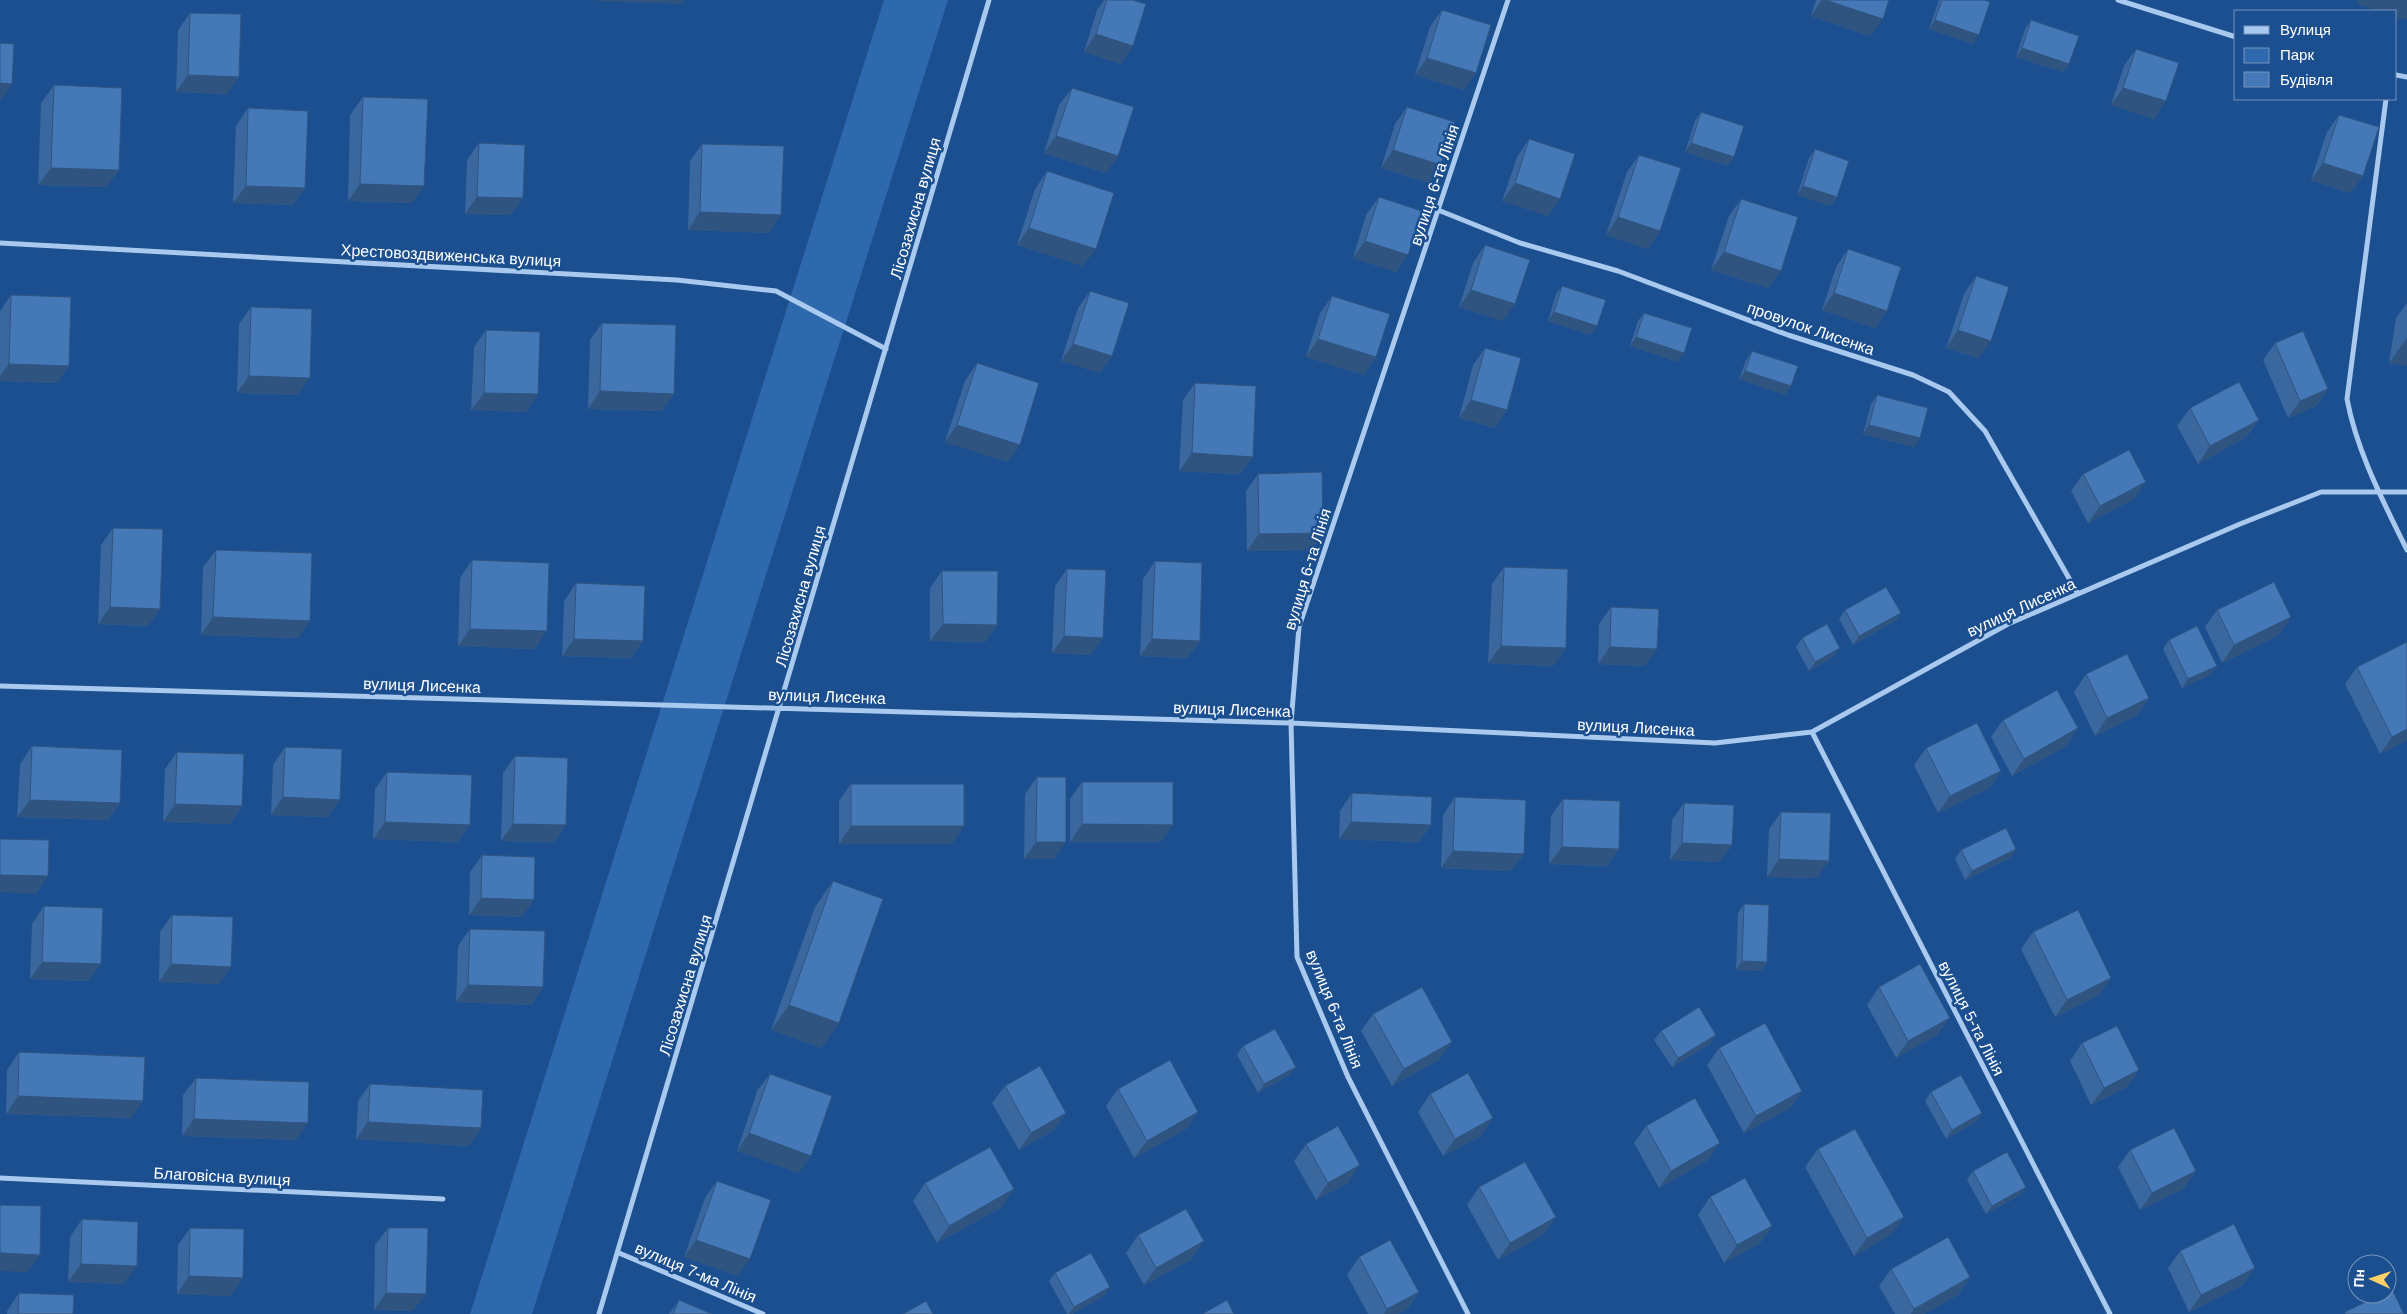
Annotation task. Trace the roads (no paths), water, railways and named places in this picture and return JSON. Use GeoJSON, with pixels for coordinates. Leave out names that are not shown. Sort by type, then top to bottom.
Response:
{"type":"FeatureCollection","features":[{"type":"Feature","properties":{"kind":"street","name":"Лісозахисна вулиця"},"geometry":{"type":"LineString","coordinates":[[599,1314],[619,1253],[781,708],[989,0]]}},
{"type":"Feature","properties":{"kind":"street","name":"вулиця 6-та Лінія"},"geometry":{"type":"LineString","coordinates":[[1468,1314],[1348,1077],[1297,957],[1291,723],[1300,627],[1508,0]]}},
{"type":"Feature","properties":{"kind":"street"},"geometry":{"type":"LineString","coordinates":[[2118,0],[2234,36]]}},
{"type":"Feature","properties":{"kind":"street"},"geometry":{"type":"LineString","coordinates":[[2386,100],[2347,399],[2352,427],[2378,491],[2407,550]]}},
{"type":"Feature","properties":{"kind":"street","name":"провулок Лисенка"},"geometry":{"type":"LineString","coordinates":[[1438,210],[1520,244],[1618,271],[1788,335],[1913,375],[1949,392],[1985,431],[2078,594]]}},
{"type":"Feature","properties":{"kind":"street","name":"Хрестовоздвиженська вулиця"},"geometry":{"type":"LineString","coordinates":[[0,243],[677,280],[776,291],[886,349]]}},
{"type":"Feature","properties":{"kind":"street","name":"вулиця Лисенка"},"geometry":{"type":"LineString","coordinates":[[0,686],[1291,723],[1715,743],[1812,732],[2008,624],[2240,524],[2321,492],[2407,492]]}},
{"type":"Feature","properties":{"kind":"street","name":"вулиця 5-та Лінія"},"geometry":{"type":"LineString","coordinates":[[1812,732],[2110,1314]]}},
{"type":"Feature","properties":{"kind":"street","name":"Благовісна вулиця"},"geometry":{"type":"LineString","coordinates":[[0,1178],[443,1199]]}},
{"type":"Feature","properties":{"kind":"street","name":"вулиця 7-ма Лінія"},"geometry":{"type":"LineString","coordinates":[[619,1253],[763,1314]]}}]}
